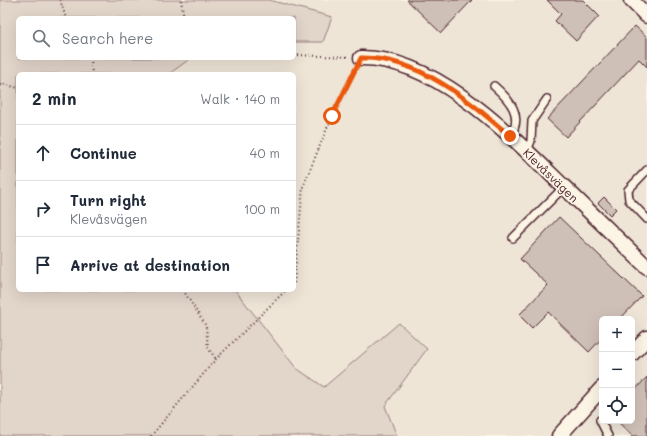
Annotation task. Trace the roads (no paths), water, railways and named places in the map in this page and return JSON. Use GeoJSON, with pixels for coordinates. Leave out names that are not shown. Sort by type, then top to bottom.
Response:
{"type":"FeatureCollection","features":[{"type":"Feature","properties":{"kind":"street"},"geometry":{"type":"LineString","coordinates":[[635,1],[647,16]]}},
{"type":"Feature","properties":{"kind":"street","name":"Klevåsvägen"},"geometry":{"type":"LineString","coordinates":[[361,58],[375,58],[391,61],[427,75],[476,107],[527,151],[647,267]]}},
{"type":"Feature","properties":{"kind":"street"},"geometry":{"type":"LineString","coordinates":[[634,352],[647,338]]}},
{"type":"Feature","properties":{"kind":"street"},"geometry":{"type":"LineString","coordinates":[[559,436],[599,391]]}},
{"type":"Feature","properties":{"kind":"lane"},"geometry":{"type":"LineString","coordinates":[[494,86],[509,99],[514,106],[514,130],[510,136]]}},
{"type":"Feature","properties":{"kind":"lane"},"geometry":{"type":"LineString","coordinates":[[527,151],[531,141],[532,120],[547,99]]}},
{"type":"Feature","properties":{"kind":"lane"},"geometry":{"type":"LineString","coordinates":[[647,170],[628,190],[629,200],[647,219]]}},
{"type":"Feature","properties":{"kind":"lane"},"geometry":{"type":"LineString","coordinates":[[512,238],[564,187]]}},
{"type":"Feature","properties":{"kind":"lane"},"geometry":{"type":"LineString","coordinates":[[602,424],[608,436]]}}]}
